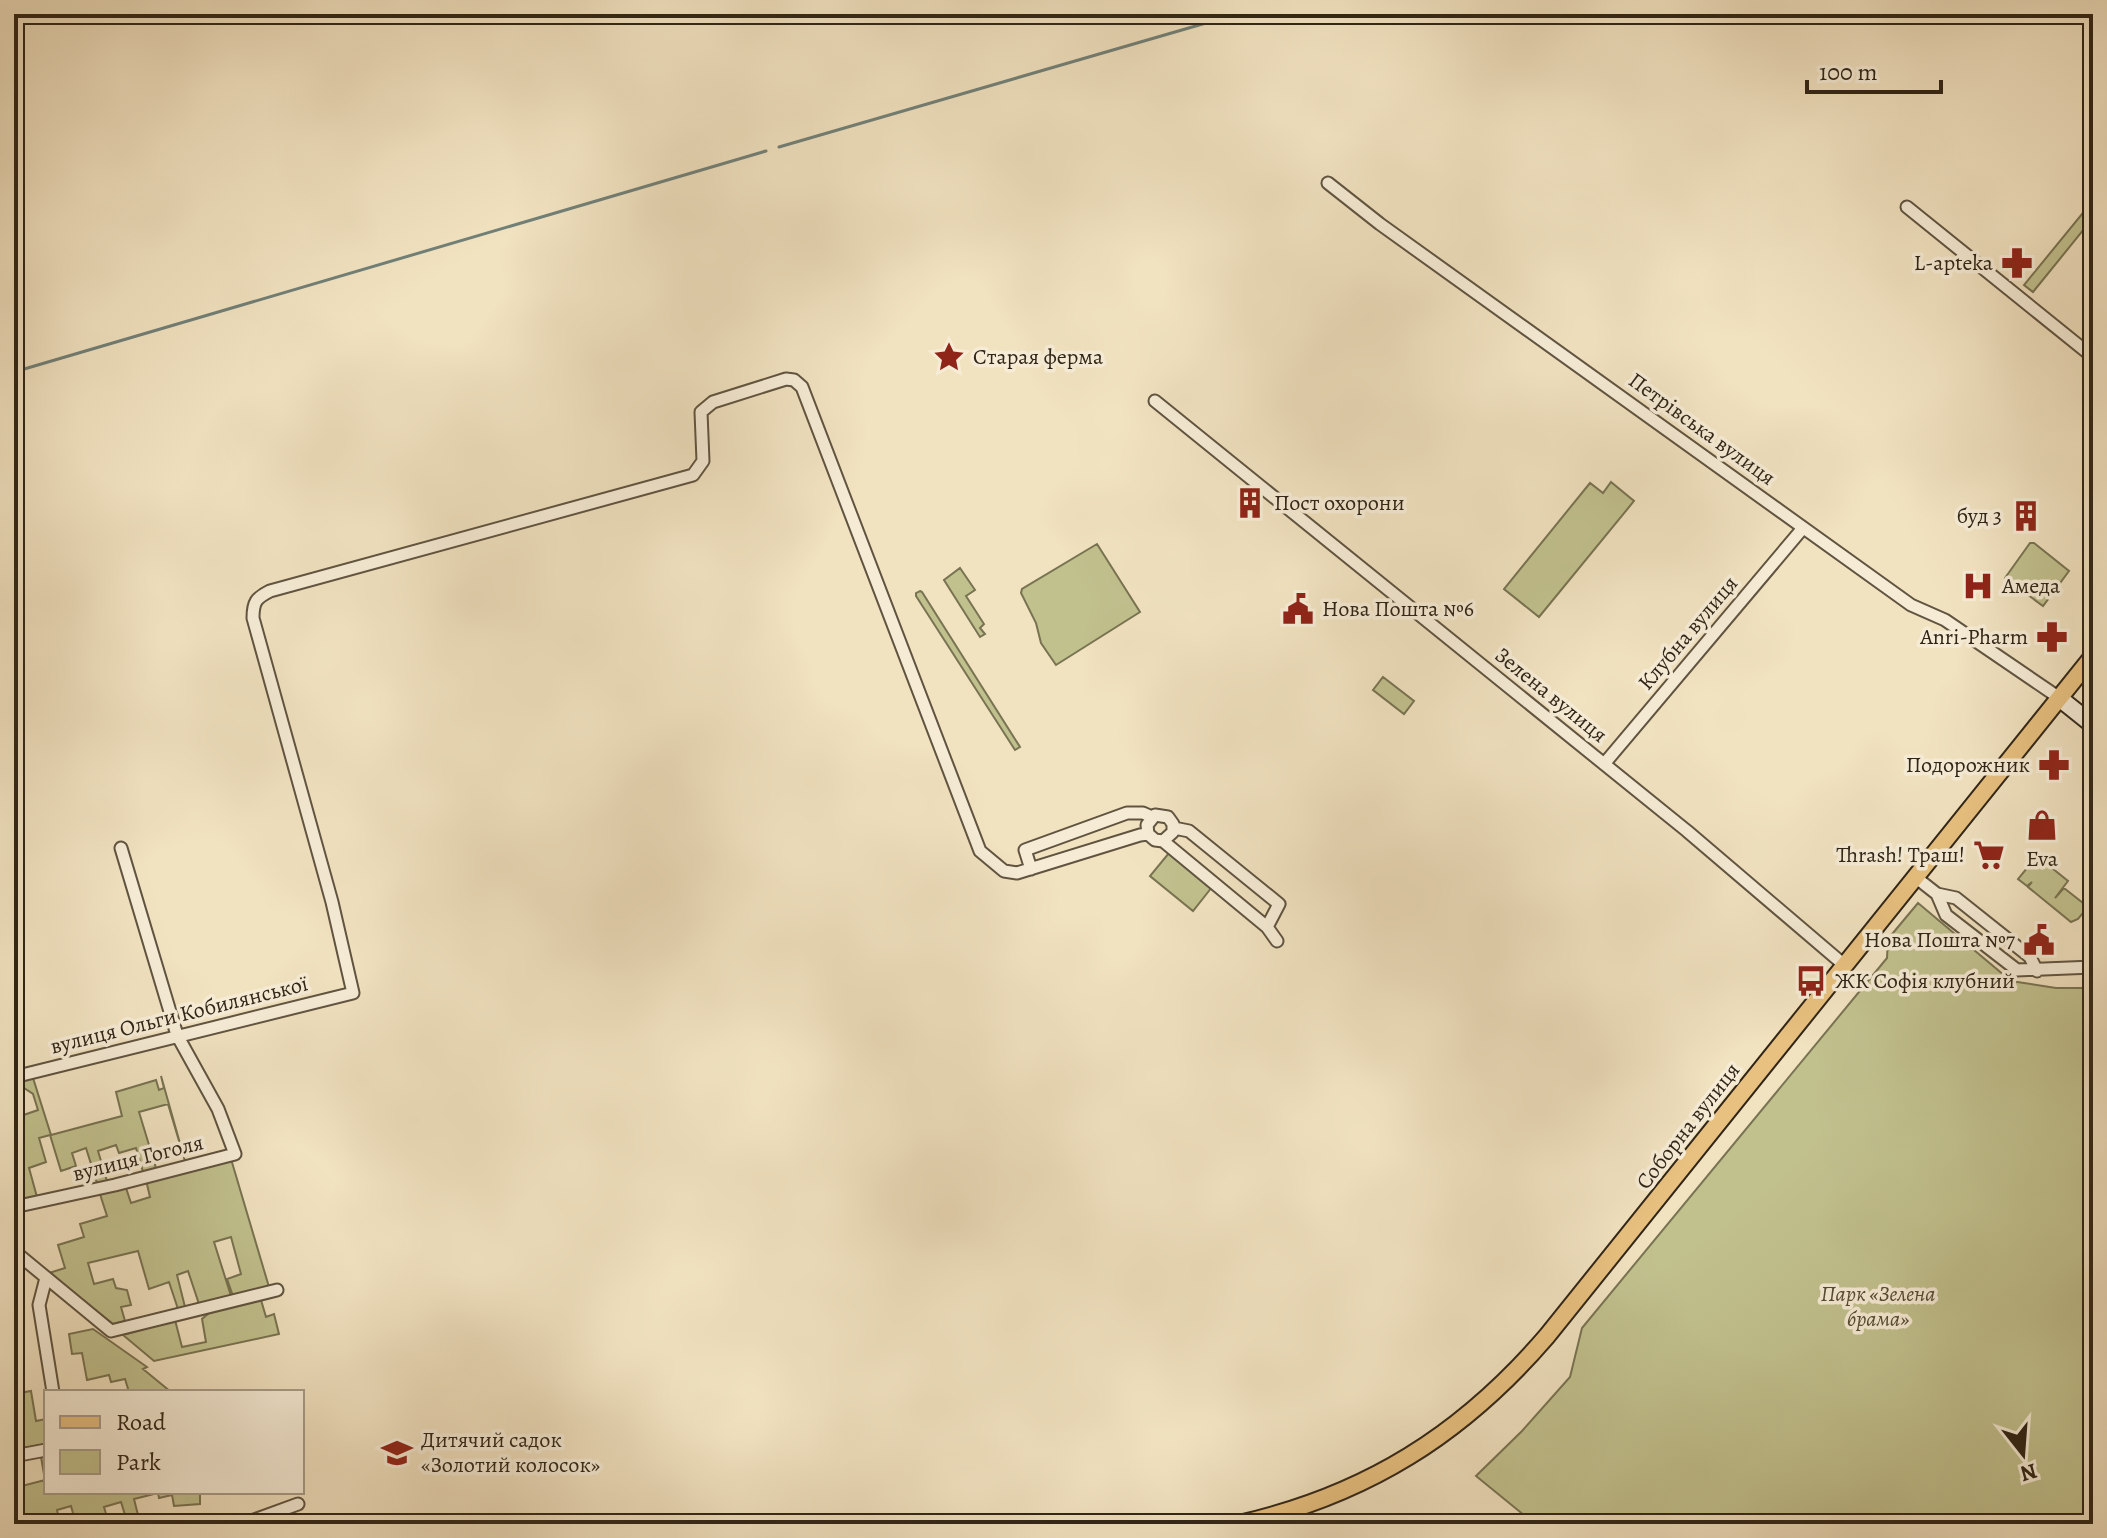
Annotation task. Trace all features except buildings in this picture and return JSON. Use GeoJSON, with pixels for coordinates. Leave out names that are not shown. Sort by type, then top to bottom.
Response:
{"type":"FeatureCollection","features":[{"type":"Feature","properties":{"kind":"main road","name":"Соборна вулиця"},"geometry":{"type":"LineString","coordinates":[[1239,1524],[1275,1516],[1322,1499],[1377,1474],[1452,1429],[1501,1387],[1557,1324],[2093,656]]}},
{"type":"Feature","properties":{"kind":"main road"},"geometry":{"type":"LineString","coordinates":[[2058,697],[2093,725]]}},
{"type":"Feature","properties":{"kind":"street","name":"Петрівська вулиця"},"geometry":{"type":"LineString","coordinates":[[1328,183],[1380,224],[1911,605],[1945,620],[2058,697]]}},
{"type":"Feature","properties":{"kind":"street"},"geometry":{"type":"LineString","coordinates":[[1907,207],[2093,357]]}},
{"type":"Feature","properties":{"kind":"street","name":"вулиця Ольги Кобилянської"},"geometry":{"type":"LineString","coordinates":[[14,1077],[353,993],[332,902],[253,618],[253,605],[257,597],[693,475],[703,461],[701,412],[713,402],[786,379],[794,380],[802,387],[980,851],[1004,871],[1017,873],[1031,869]]}},
{"type":"Feature","properties":{"kind":"street","name":"Зелена вулиця"},"geometry":{"type":"LineString","coordinates":[[1155,401],[1604,764],[1843,964]]}},
{"type":"Feature","properties":{"kind":"street","name":"Клубна вулиця"},"geometry":{"type":"LineString","coordinates":[[1604,764],[1803,528]]}},
{"type":"Feature","properties":{"kind":"street"},"geometry":{"type":"LineString","coordinates":[[1148,834],[1031,869],[1025,850],[1127,813],[1136,812],[1152,817]]}},
{"type":"Feature","properties":{"kind":"street"},"geometry":{"type":"LineString","coordinates":[[1163,841],[1171,836],[1174,828],[1168,817],[1160,814],[1152,817],[1147,825],[1148,834],[1155,840],[1163,841],[1267,927],[1277,941]]}},
{"type":"Feature","properties":{"kind":"street"},"geometry":{"type":"LineString","coordinates":[[1174,828],[1189,831],[1279,904],[1267,927]]}},
{"type":"Feature","properties":{"kind":"street"},"geometry":{"type":"LineString","coordinates":[[121,848],[177,1035]]}},
{"type":"Feature","properties":{"kind":"street"},"geometry":{"type":"LineString","coordinates":[[1914,876],[1937,894],[1956,898],[2030,957],[2037,971]]}},
{"type":"Feature","properties":{"kind":"street"},"geometry":{"type":"LineString","coordinates":[[1937,894],[1946,915],[2017,970],[2093,967]]}},
{"type":"Feature","properties":{"kind":"street","name":"вулиця Гоголя"},"geometry":{"type":"LineString","coordinates":[[14,1207],[235,1154],[218,1109],[177,1035]]}},
{"type":"Feature","properties":{"kind":"street"},"geometry":{"type":"LineString","coordinates":[[14,1251],[111,1331],[277,1290]]}},
{"type":"Feature","properties":{"kind":"street"},"geometry":{"type":"LineString","coordinates":[[46,1278],[39,1305],[53,1390]]}},
{"type":"Feature","properties":{"kind":"street"},"geometry":{"type":"LineString","coordinates":[[14,1456],[44,1450]]}},
{"type":"Feature","properties":{"kind":"street"},"geometry":{"type":"LineString","coordinates":[[243,1524],[298,1504]]}},
{"type":"Feature","properties":{"kind":"green space"},"geometry":{"type":"Polygon","coordinates":[[[2091,203],[2093,218],[2033,292],[2024,285],[2091,203]]]}},
{"type":"Feature","properties":{"kind":"green space"},"geometry":{"type":"Polygon","coordinates":[[[1611,482],[1634,501],[1539,617],[1504,589],[1590,483],[1603,493],[1611,482]]]}},
{"type":"Feature","properties":{"kind":"green space"},"geometry":{"type":"Polygon","coordinates":[[[2030,543],[2069,571],[2043,606],[2005,578],[2030,543]]]}},
{"type":"Feature","properties":{"kind":"green space"},"geometry":{"type":"Polygon","coordinates":[[[1097,544],[1140,612],[1056,665],[1041,643],[1022,589],[1097,544]]]}},
{"type":"Feature","properties":{"kind":"green space"},"geometry":{"type":"Polygon","coordinates":[[[960,568],[975,590],[966,596],[984,624],[980,628],[985,634],[980,637],[944,580],[960,568]]]}},
{"type":"Feature","properties":{"kind":"green space"},"geometry":{"type":"Polygon","coordinates":[[[920,591],[1020,747],[1015,750],[916,596],[920,591]]]}},
{"type":"Feature","properties":{"kind":"green space"},"geometry":{"type":"Polygon","coordinates":[[[1383,677],[1414,701],[1404,714],[1373,690],[1383,677]]]}},
{"type":"Feature","properties":{"kind":"green space"},"geometry":{"type":"Polygon","coordinates":[[[1169,853],[1212,887],[1193,911],[1150,876],[1169,853]]]}},
{"type":"Feature","properties":{"kind":"green space"},"geometry":{"type":"Polygon","coordinates":[[[2037,856],[2068,881],[2055,898],[2064,888],[2088,907],[2078,919],[2071,922],[2028,887],[2032,882],[2027,886],[2018,879],[2037,856]]]}},
{"type":"Feature","properties":{"kind":"green space","name":"Парк «Зелена брама»"},"geometry":{"type":"Polygon","coordinates":[[[1918,903],[2011,981],[2056,988],[2093,988],[2093,1524],[1535,1524],[1476,1476],[1570,1377],[1582,1328],[1887,958],[1888,939],[1918,903]]]}},
{"type":"Feature","properties":{"kind":"green space"},"geometry":{"type":"Polygon","coordinates":[[[161,1076],[185,1161],[168,1104],[139,1112],[156,1168],[143,1172],[136,1148],[119,1153],[116,1145],[98,1151],[107,1181],[97,1183],[86,1148],[72,1153],[76,1166],[61,1171],[50,1135],[39,1138],[46,1162],[29,1168],[37,1197],[14,1201],[14,1144],[22,1142],[15,1118],[38,1110],[33,1094],[21,1086],[20,1081],[33,1078],[51,1135],[122,1116],[116,1092],[156,1080],[159,1090],[164,1088],[161,1076]]]}},
{"type":"Feature","properties":{"kind":"green space"},"geometry":{"type":"Polygon","coordinates":[[[231,1159],[269,1287],[233,1296],[227,1279],[241,1274],[231,1237],[214,1242],[231,1296],[199,1304],[188,1271],[177,1275],[185,1307],[178,1309],[169,1282],[149,1289],[138,1251],[88,1263],[94,1284],[113,1279],[116,1288],[127,1290],[131,1305],[121,1307],[125,1321],[113,1324],[49,1273],[65,1268],[58,1245],[84,1237],[80,1224],[107,1216],[99,1191],[125,1185],[131,1203],[150,1197],[146,1180],[231,1159]]]}},
{"type":"Feature","properties":{"kind":"green space"},"geometry":{"type":"Polygon","coordinates":[[[261,1300],[266,1317],[274,1314],[279,1334],[154,1361],[123,1335],[175,1320],[182,1347],[206,1342],[202,1319],[209,1313],[261,1300]]]}},
{"type":"Feature","properties":{"kind":"green space"},"geometry":{"type":"Polygon","coordinates":[[[93,1329],[147,1367],[143,1369],[169,1390],[128,1390],[125,1379],[111,1382],[109,1375],[87,1380],[82,1353],[72,1354],[69,1334],[93,1329]]]}},
{"type":"Feature","properties":{"kind":"green space"},"geometry":{"type":"Polygon","coordinates":[[[14,1366],[19,1393],[31,1391],[36,1421],[44,1419],[44,1444],[24,1448],[20,1421],[14,1422],[14,1366]]]}},
{"type":"Feature","properties":{"kind":"green space"},"geometry":{"type":"Polygon","coordinates":[[[44,1480],[44,1494],[154,1494],[134,1499],[140,1523],[113,1524],[111,1520],[125,1515],[121,1502],[104,1507],[109,1524],[76,1524],[71,1506],[57,1510],[60,1524],[14,1524],[14,1488],[44,1480]]]}},
{"type":"Feature","properties":{"kind":"green space"},"geometry":{"type":"Polygon","coordinates":[[[158,1494],[200,1494],[200,1504],[174,1506],[172,1495],[159,1498],[158,1494]]]}},
{"type":"Feature","properties":{"kind":"waterway"},"geometry":{"type":"LineString","coordinates":[[779,147],[1237,14]]}},
{"type":"Feature","properties":{"kind":"waterway"},"geometry":{"type":"LineString","coordinates":[[14,372],[766,151]]}},
{"type":"Feature","properties":{"kind":"place","name":"L-apteka"},"geometry":{"type":"Point","coordinates":[2017,263]}},
{"type":"Feature","properties":{"kind":"place","name":"Старая ферма"},"geometry":{"type":"Point","coordinates":[949,357]}},
{"type":"Feature","properties":{"kind":"place","name":"Пост охорони"},"geometry":{"type":"Point","coordinates":[1250,503]}},
{"type":"Feature","properties":{"kind":"place","name":"буд 3"},"geometry":{"type":"Point","coordinates":[2026,516]}},
{"type":"Feature","properties":{"kind":"place","name":"Амеда"},"geometry":{"type":"Point","coordinates":[1978,586]}},
{"type":"Feature","properties":{"kind":"place","name":"Нова Пошта №6"},"geometry":{"type":"Point","coordinates":[1298,609]}},
{"type":"Feature","properties":{"kind":"place","name":"Anri-Pharm"},"geometry":{"type":"Point","coordinates":[2052,637]}},
{"type":"Feature","properties":{"kind":"place","name":"Подорожник"},"geometry":{"type":"Point","coordinates":[2054,765]}},
{"type":"Feature","properties":{"kind":"place","name":"Eva"},"geometry":{"type":"Point","coordinates":[2042,825]}},
{"type":"Feature","properties":{"kind":"place","name":"Thrash! Траш!"},"geometry":{"type":"Point","coordinates":[1989,855]}},
{"type":"Feature","properties":{"kind":"place","name":"Нова Пошта №7"},"geometry":{"type":"Point","coordinates":[2039,940]}},
{"type":"Feature","properties":{"kind":"place","name":"ЖК Софія клубний"},"geometry":{"type":"Point","coordinates":[1811,981]}},
{"type":"Feature","properties":{"kind":"place","name":"Дитячий садок «Золотий колосок»"},"geometry":{"type":"Point","coordinates":[397,1453]}}]}
